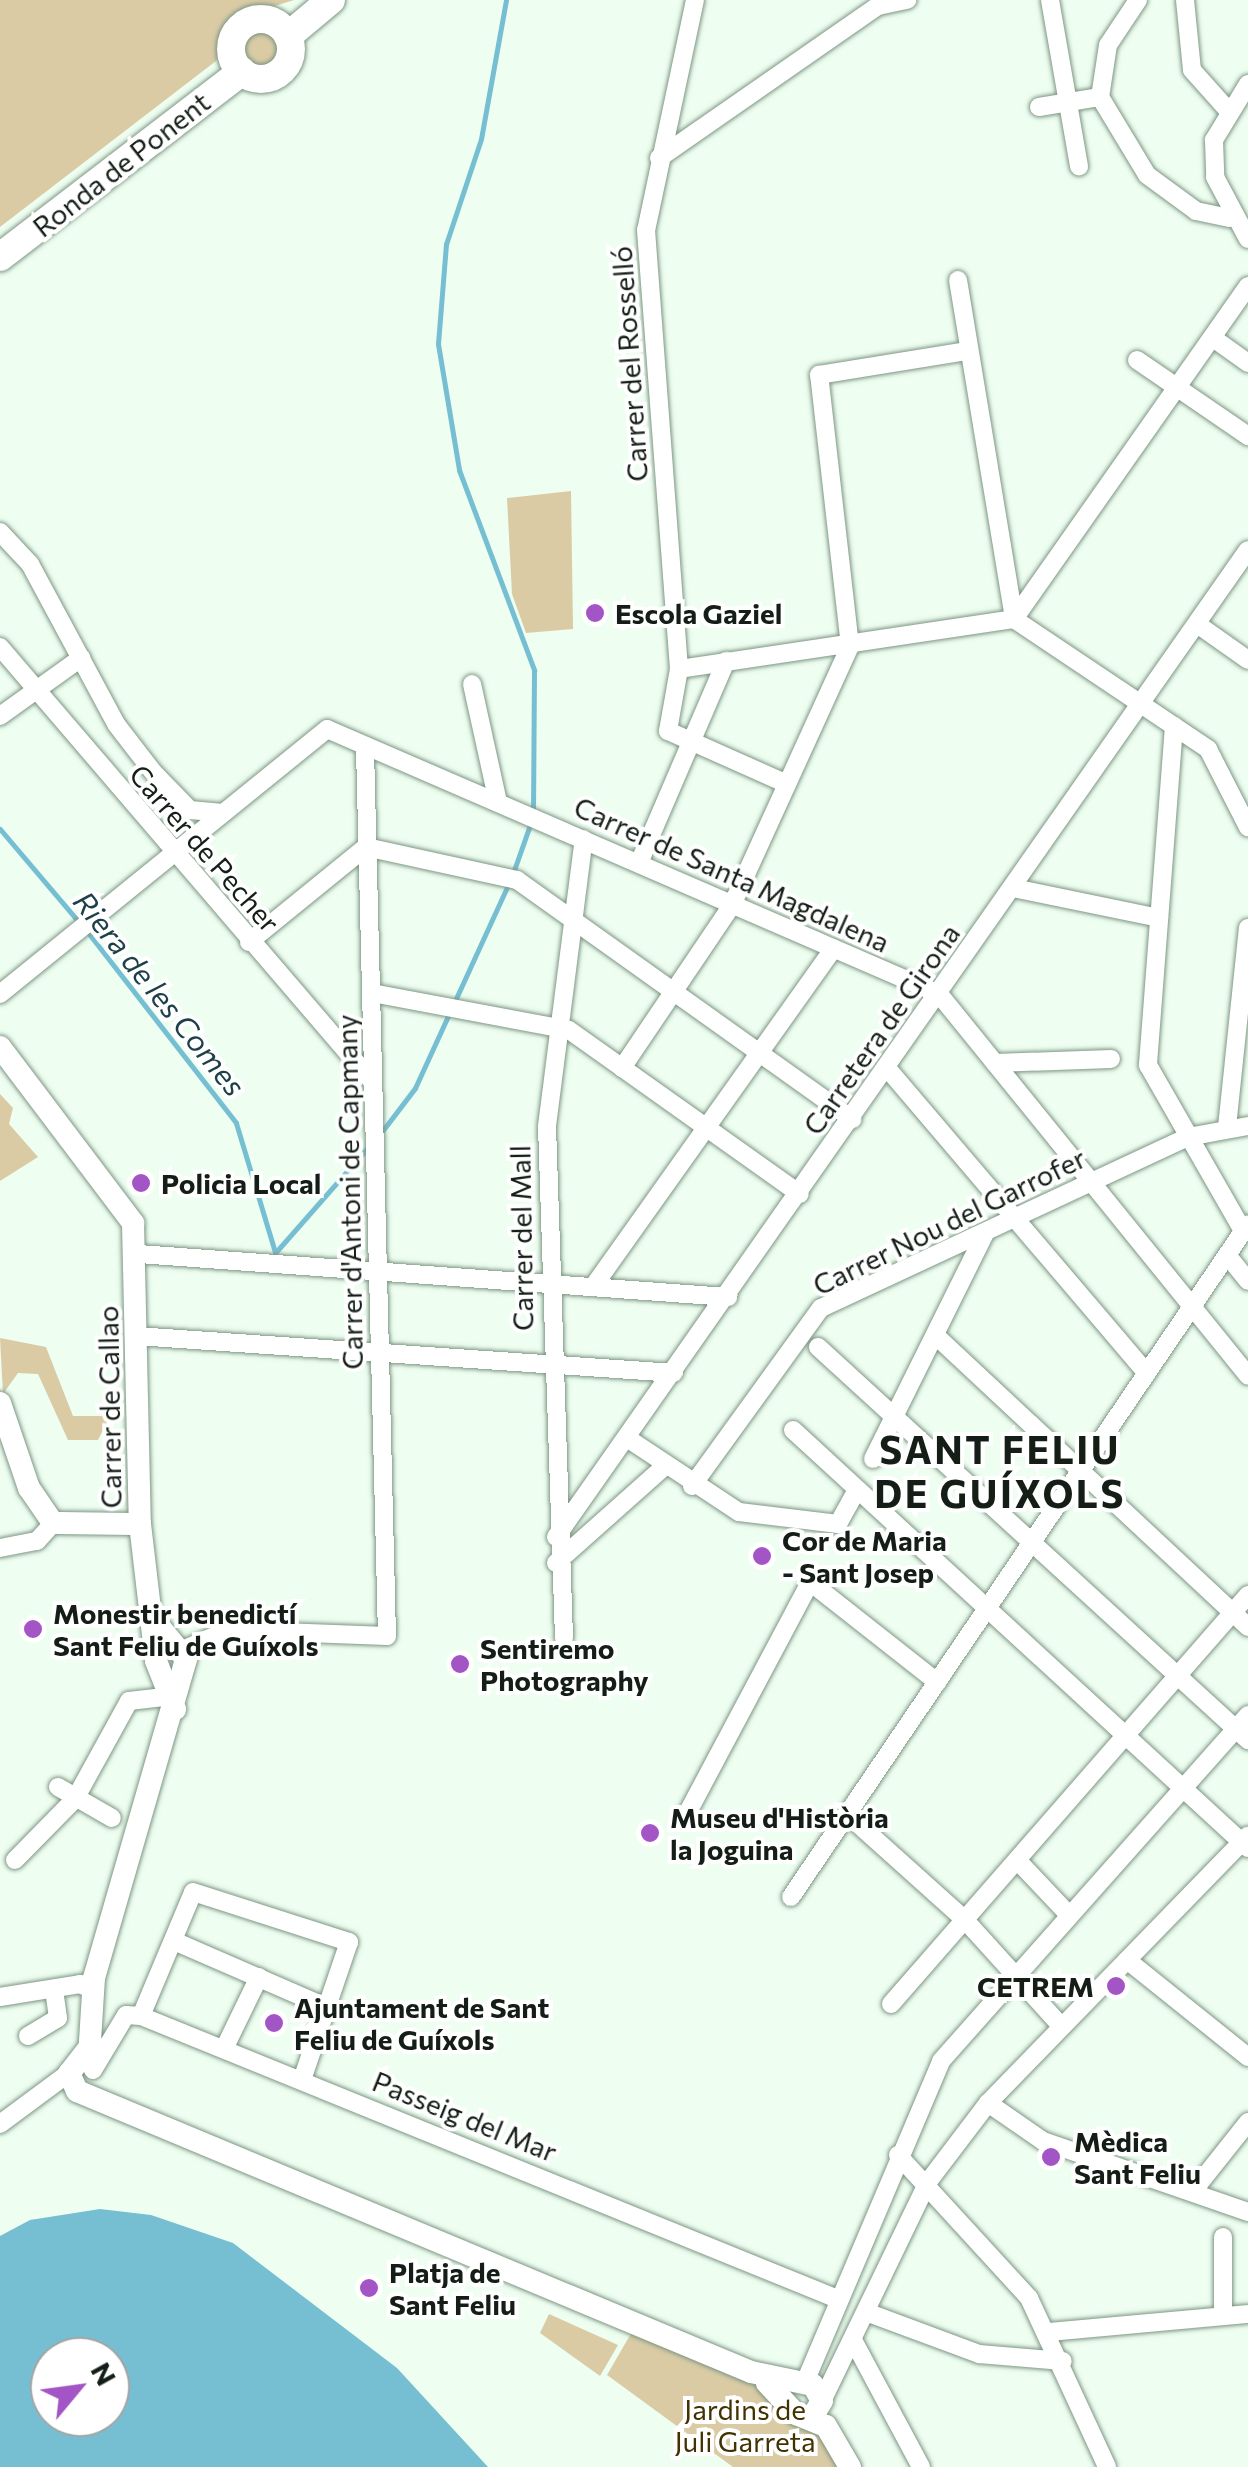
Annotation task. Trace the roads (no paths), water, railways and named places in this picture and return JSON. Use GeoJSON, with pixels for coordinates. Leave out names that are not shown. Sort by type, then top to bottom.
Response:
{"type":"FeatureCollection","features":[{"type":"Feature","properties":{"kind":"main road"},"geometry":{"type":"LineString","coordinates":[[281,29],[306,0]]}},
{"type":"Feature","properties":{"kind":"main road","name":"Ronda de Ponent"},"geometry":{"type":"LineString","coordinates":[[0,257],[237,65],[241,27],[281,29],[331,0]]}},
{"type":"Feature","properties":{"kind":"main road","name":"Ronda de Ponent"},"geometry":{"type":"LineString","coordinates":[[237,65],[279,72],[281,29]]}},
{"type":"Feature","properties":{"kind":"main road"},"geometry":{"type":"LineString","coordinates":[[0,238],[237,65]]}},
{"type":"Feature","properties":{"kind":"main road","name":"Carrer de Callao"},"geometry":{"type":"LineString","coordinates":[[0,1047],[122,1198],[139,1254],[136,1336],[140,1524],[154,1620],[173,1654]]}},
{"type":"Feature","properties":{"kind":"main road"},"geometry":{"type":"LineString","coordinates":[[0,1404],[30,1488],[53,1523],[140,1524]]}},
{"type":"Feature","properties":{"kind":"main road"},"geometry":{"type":"LineString","coordinates":[[173,1654],[174,1703],[93,1990],[79,2074],[114,2102],[796,2389],[796,2414],[818,2407],[850,2467]]}},
{"type":"Feature","properties":{"kind":"street","name":"Carrer del Rosselló"},"geometry":{"type":"LineString","coordinates":[[692,741],[668,731],[679,669],[648,265],[658,158],[695,0]]}},
{"type":"Feature","properties":{"kind":"street"},"geometry":{"type":"LineString","coordinates":[[658,158],[878,6],[907,0]]}},
{"type":"Feature","properties":{"kind":"street"},"geometry":{"type":"LineString","coordinates":[[1050,0],[1079,168]]}},
{"type":"Feature","properties":{"kind":"street"},"geometry":{"type":"LineString","coordinates":[[1138,0],[1108,44],[1100,97],[1147,175],[1196,211],[1230,218]]}},
{"type":"Feature","properties":{"kind":"street"},"geometry":{"type":"LineString","coordinates":[[1185,0],[1192,70],[1226,108]]}},
{"type":"Feature","properties":{"kind":"street"},"geometry":{"type":"LineString","coordinates":[[1248,84],[1226,108],[1214,159],[1230,218],[1248,238]]}},
{"type":"Feature","properties":{"kind":"street"},"geometry":{"type":"LineString","coordinates":[[1039,107],[1100,97]]}},
{"type":"Feature","properties":{"kind":"street"},"geometry":{"type":"LineString","coordinates":[[958,280],[1014,619]]}},
{"type":"Feature","properties":{"kind":"street"},"geometry":{"type":"LineString","coordinates":[[1014,619],[1248,286]]}},
{"type":"Feature","properties":{"kind":"street"},"geometry":{"type":"LineString","coordinates":[[1213,338],[1248,363]]}},
{"type":"Feature","properties":{"kind":"street"},"geometry":{"type":"LineString","coordinates":[[622,1068],[732,905],[850,646],[819,375],[968,351]]}},
{"type":"Feature","properties":{"kind":"street"},"geometry":{"type":"LineString","coordinates":[[1137,360],[1248,436]]}},
{"type":"Feature","properties":{"kind":"street"},"geometry":{"type":"LineString","coordinates":[[0,532],[30,564],[80,658],[152,772],[190,810],[222,813]]}},
{"type":"Feature","properties":{"kind":"street","name":"Carretera de Girona"},"geometry":{"type":"LineString","coordinates":[[556,1536],[800,1194],[1248,550]]}},
{"type":"Feature","properties":{"kind":"street"},"geometry":{"type":"LineString","coordinates":[[679,669],[1014,619],[1208,750],[1248,827]]}},
{"type":"Feature","properties":{"kind":"street"},"geometry":{"type":"LineString","coordinates":[[1197,624],[1248,660]]}},
{"type":"Feature","properties":{"kind":"street","name":"Carrer de Pecher"},"geometry":{"type":"LineString","coordinates":[[0,647],[172,855],[372,1081]]}},
{"type":"Feature","properties":{"kind":"street"},"geometry":{"type":"LineString","coordinates":[[0,716],[80,658]]}},
{"type":"Feature","properties":{"kind":"street"},"geometry":{"type":"LineString","coordinates":[[639,863],[726,661]]}},
{"type":"Feature","properties":{"kind":"street"},"geometry":{"type":"LineString","coordinates":[[472,684],[498,802]]}},
{"type":"Feature","properties":{"kind":"street"},"geometry":{"type":"LineString","coordinates":[[791,1896],[1246,1228],[1148,1065],[1174,726]]}},
{"type":"Feature","properties":{"kind":"street","name":"Carrer de Santa Magdalena"},"geometry":{"type":"LineString","coordinates":[[222,813],[327,729],[939,994],[1248,1376]]}},
{"type":"Feature","properties":{"kind":"street"},"geometry":{"type":"LineString","coordinates":[[692,741],[787,784]]}},
{"type":"Feature","properties":{"kind":"street","name":"Carrer d'Antoni de Capmany"},"geometry":{"type":"LineString","coordinates":[[173,1654],[228,1630],[387,1636],[364,746]]}},
{"type":"Feature","properties":{"kind":"street"},"geometry":{"type":"LineString","coordinates":[[0,994],[71,931],[222,813]]}},
{"type":"Feature","properties":{"kind":"street","name":"Carrer del Mall"},"geometry":{"type":"LineString","coordinates":[[564,1638],[556,1563],[546,1126],[570,919],[584,839]]}},
{"type":"Feature","properties":{"kind":"street"},"geometry":{"type":"LineString","coordinates":[[249,942],[366,847],[511,878],[852,1119]]}},
{"type":"Feature","properties":{"kind":"street"},"geometry":{"type":"LineString","coordinates":[[1012,888],[1159,918]]}},
{"type":"Feature","properties":{"kind":"street"},"geometry":{"type":"LineString","coordinates":[[1227,1127],[1241,1055],[1248,928]]}},
{"type":"Feature","properties":{"kind":"street"},"geometry":{"type":"LineString","coordinates":[[593,1288],[834,949]]}},
{"type":"Feature","properties":{"kind":"street"},"geometry":{"type":"LineString","coordinates":[[372,993],[557,1028],[622,1068],[800,1194]]}},
{"type":"Feature","properties":{"kind":"street"},"geometry":{"type":"LineString","coordinates":[[995,1063],[1111,1059]]}},
{"type":"Feature","properties":{"kind":"street"},"geometry":{"type":"LineString","coordinates":[[887,1068],[1147,1373]]}},
{"type":"Feature","properties":{"kind":"street","name":"Carrer Nou del Garrofer"},"geometry":{"type":"LineString","coordinates":[[692,1486],[821,1308],[1017,1220],[1188,1136],[1248,1126]]}},
{"type":"Feature","properties":{"kind":"street"},"geometry":{"type":"LineString","coordinates":[[872,1459],[984,1235]]}},
{"type":"Feature","properties":{"kind":"street"},"geometry":{"type":"LineString","coordinates":[[139,1254],[728,1296]]}},
{"type":"Feature","properties":{"kind":"street"},"geometry":{"type":"LineString","coordinates":[[1227,1255],[1248,1281]]}},
{"type":"Feature","properties":{"kind":"street"},"geometry":{"type":"LineString","coordinates":[[935,1335],[1248,1627]]}},
{"type":"Feature","properties":{"kind":"street"},"geometry":{"type":"LineString","coordinates":[[136,1336],[674,1373]]}},
{"type":"Feature","properties":{"kind":"street"},"geometry":{"type":"LineString","coordinates":[[796,2389],[840,2300],[898,2155],[941,2062],[1068,1914],[1182,1789],[1244,1728],[1181,1677],[896,1413],[818,1347]]}},
{"type":"Feature","properties":{"kind":"street"},"geometry":{"type":"LineString","coordinates":[[792,1430],[1182,1789],[1246,1842],[988,2103],[928,2182],[818,2407]]}},
{"type":"Feature","properties":{"kind":"street"},"geometry":{"type":"LineString","coordinates":[[627,1438],[692,1486],[739,1512],[838,1524],[857,1490]]}},
{"type":"Feature","properties":{"kind":"street"},"geometry":{"type":"LineString","coordinates":[[556,1563],[666,1465]]}},
{"type":"Feature","properties":{"kind":"street"},"geometry":{"type":"LineString","coordinates":[[0,1548],[37,1541],[53,1523]]}},
{"type":"Feature","properties":{"kind":"street"},"geometry":{"type":"LineString","coordinates":[[689,1810],[810,1582],[936,1682]]}},
{"type":"Feature","properties":{"kind":"street"},"geometry":{"type":"LineString","coordinates":[[891,2004],[1181,1677],[1248,1594]]}},
{"type":"Feature","properties":{"kind":"street"},"geometry":{"type":"LineString","coordinates":[[15,1860],[46,1838],[77,1794],[128,1701],[174,1703]]}},
{"type":"Feature","properties":{"kind":"street"},"geometry":{"type":"LineString","coordinates":[[58,1788],[77,1794],[112,1818]]}},
{"type":"Feature","properties":{"kind":"street"},"geometry":{"type":"LineString","coordinates":[[847,1814],[965,1920],[1062,2027]]}},
{"type":"Feature","properties":{"kind":"street"},"geometry":{"type":"LineString","coordinates":[[1018,1860],[1068,1914]]}},
{"type":"Feature","properties":{"kind":"street"},"geometry":{"type":"LineString","coordinates":[[0,2124],[79,2074],[126,2016],[141,2016],[193,1892],[349,1942],[302,2080]]}},
{"type":"Feature","properties":{"kind":"street"},"geometry":{"type":"LineString","coordinates":[[174,1940],[328,2008]]}},
{"type":"Feature","properties":{"kind":"street"},"geometry":{"type":"LineString","coordinates":[[1127,1960],[1248,2057]]}},
{"type":"Feature","properties":{"kind":"street"},"geometry":{"type":"LineString","coordinates":[[224,2049],[259,1977]]}},
{"type":"Feature","properties":{"kind":"street"},"geometry":{"type":"LineString","coordinates":[[0,1997],[54,1989],[93,1990]]}},
{"type":"Feature","properties":{"kind":"street"},"geometry":{"type":"LineString","coordinates":[[28,2036],[58,2018],[54,1989]]}},
{"type":"Feature","properties":{"kind":"street","name":"Passeig del Mar"},"geometry":{"type":"LineString","coordinates":[[141,2016],[840,2300]]}},
{"type":"Feature","properties":{"kind":"street"},"geometry":{"type":"LineString","coordinates":[[988,2103],[1043,2140],[1248,2212]]}},
{"type":"Feature","properties":{"kind":"street"},"geometry":{"type":"LineString","coordinates":[[1194,2190],[1248,2122]]}},
{"type":"Feature","properties":{"kind":"street"},"geometry":{"type":"LineString","coordinates":[[898,2155],[991,2248],[1050,2332],[1107,2467]]}},
{"type":"Feature","properties":{"kind":"street"},"geometry":{"type":"LineString","coordinates":[[1223,2238],[1224,2310]]}},
{"type":"Feature","properties":{"kind":"street"},"geometry":{"type":"LineString","coordinates":[[1050,2332],[1224,2310],[1248,2314]]}},
{"type":"Feature","properties":{"kind":"street"},"geometry":{"type":"LineString","coordinates":[[866,2312],[979,2354],[1063,2360]]}},
{"type":"Feature","properties":{"kind":"street"},"geometry":{"type":"LineString","coordinates":[[853,2340],[921,2467]]}},
{"type":"Feature","properties":{"kind":"water"},"geometry":{"type":"Polygon","coordinates":[[[100,2209],[151,2215],[233,2243],[397,2368],[488,2467],[0,2467],[0,2236],[30,2220],[100,2209]]]}},
{"type":"Feature","properties":{"kind":"waterway"},"geometry":{"type":"LineString","coordinates":[[506,0],[481,139],[446,244],[438,344],[459,470],[534,670],[533,811]]}},
{"type":"Feature","properties":{"kind":"waterway"},"geometry":{"type":"LineString","coordinates":[[513,873],[531,822]]}},
{"type":"Feature","properties":{"kind":"waterway","name":"Riera de les Comes"},"geometry":{"type":"LineString","coordinates":[[0,829],[79,922]]}},
{"type":"Feature","properties":{"kind":"waterway"},"geometry":{"type":"LineString","coordinates":[[380,1134],[415,1088],[509,883]]}},
{"type":"Feature","properties":{"kind":"waterway","name":"Riera de les Comes"},"geometry":{"type":"LineString","coordinates":[[86,930],[236,1123],[275,1252]]}},
{"type":"Feature","properties":{"kind":"waterway"},"geometry":{"type":"LineString","coordinates":[[275,1253],[369,1146]]}},
{"type":"Feature","properties":{"kind":"place","name":"Escola Gaziel"},"geometry":{"type":"Point","coordinates":[595,613]}},
{"type":"Feature","properties":{"kind":"place","name":"Policia Local"},"geometry":{"type":"Point","coordinates":[141,1183]}},
{"type":"Feature","properties":{"kind":"place","name":"Cor de Maria - Sant Josep"},"geometry":{"type":"Point","coordinates":[762,1556]}},
{"type":"Feature","properties":{"kind":"place","name":"Monestir benedictí Sant Feliu de Guíxols"},"geometry":{"type":"Point","coordinates":[33,1629]}},
{"type":"Feature","properties":{"kind":"place","name":"Sentiremo Photography"},"geometry":{"type":"Point","coordinates":[460,1664]}},
{"type":"Feature","properties":{"kind":"place","name":"Museu d'Història la Joguina"},"geometry":{"type":"Point","coordinates":[650,1833]}},
{"type":"Feature","properties":{"kind":"place","name":"CETREM"},"geometry":{"type":"Point","coordinates":[1116,1986]}},
{"type":"Feature","properties":{"kind":"place","name":"Ajuntament de Sant Feliu de Guíxols"},"geometry":{"type":"Point","coordinates":[274,2023]}},
{"type":"Feature","properties":{"kind":"place","name":"Mèdica Sant Feliu"},"geometry":{"type":"Point","coordinates":[1051,2157]}},
{"type":"Feature","properties":{"kind":"place","name":"Platja de Sant Feliu"},"geometry":{"type":"Point","coordinates":[369,2288]}},
{"type":"Feature","properties":{"kind":"district","name":"SANT FELIU DE GUÍXOLS"},"geometry":{"type":"Point","coordinates":[1000,1471]}},
{"type":"Feature","properties":{"kind":"park label","name":"Jardins de Juli Garreta"},"geometry":{"type":"Point","coordinates":[745,2425]}}]}
